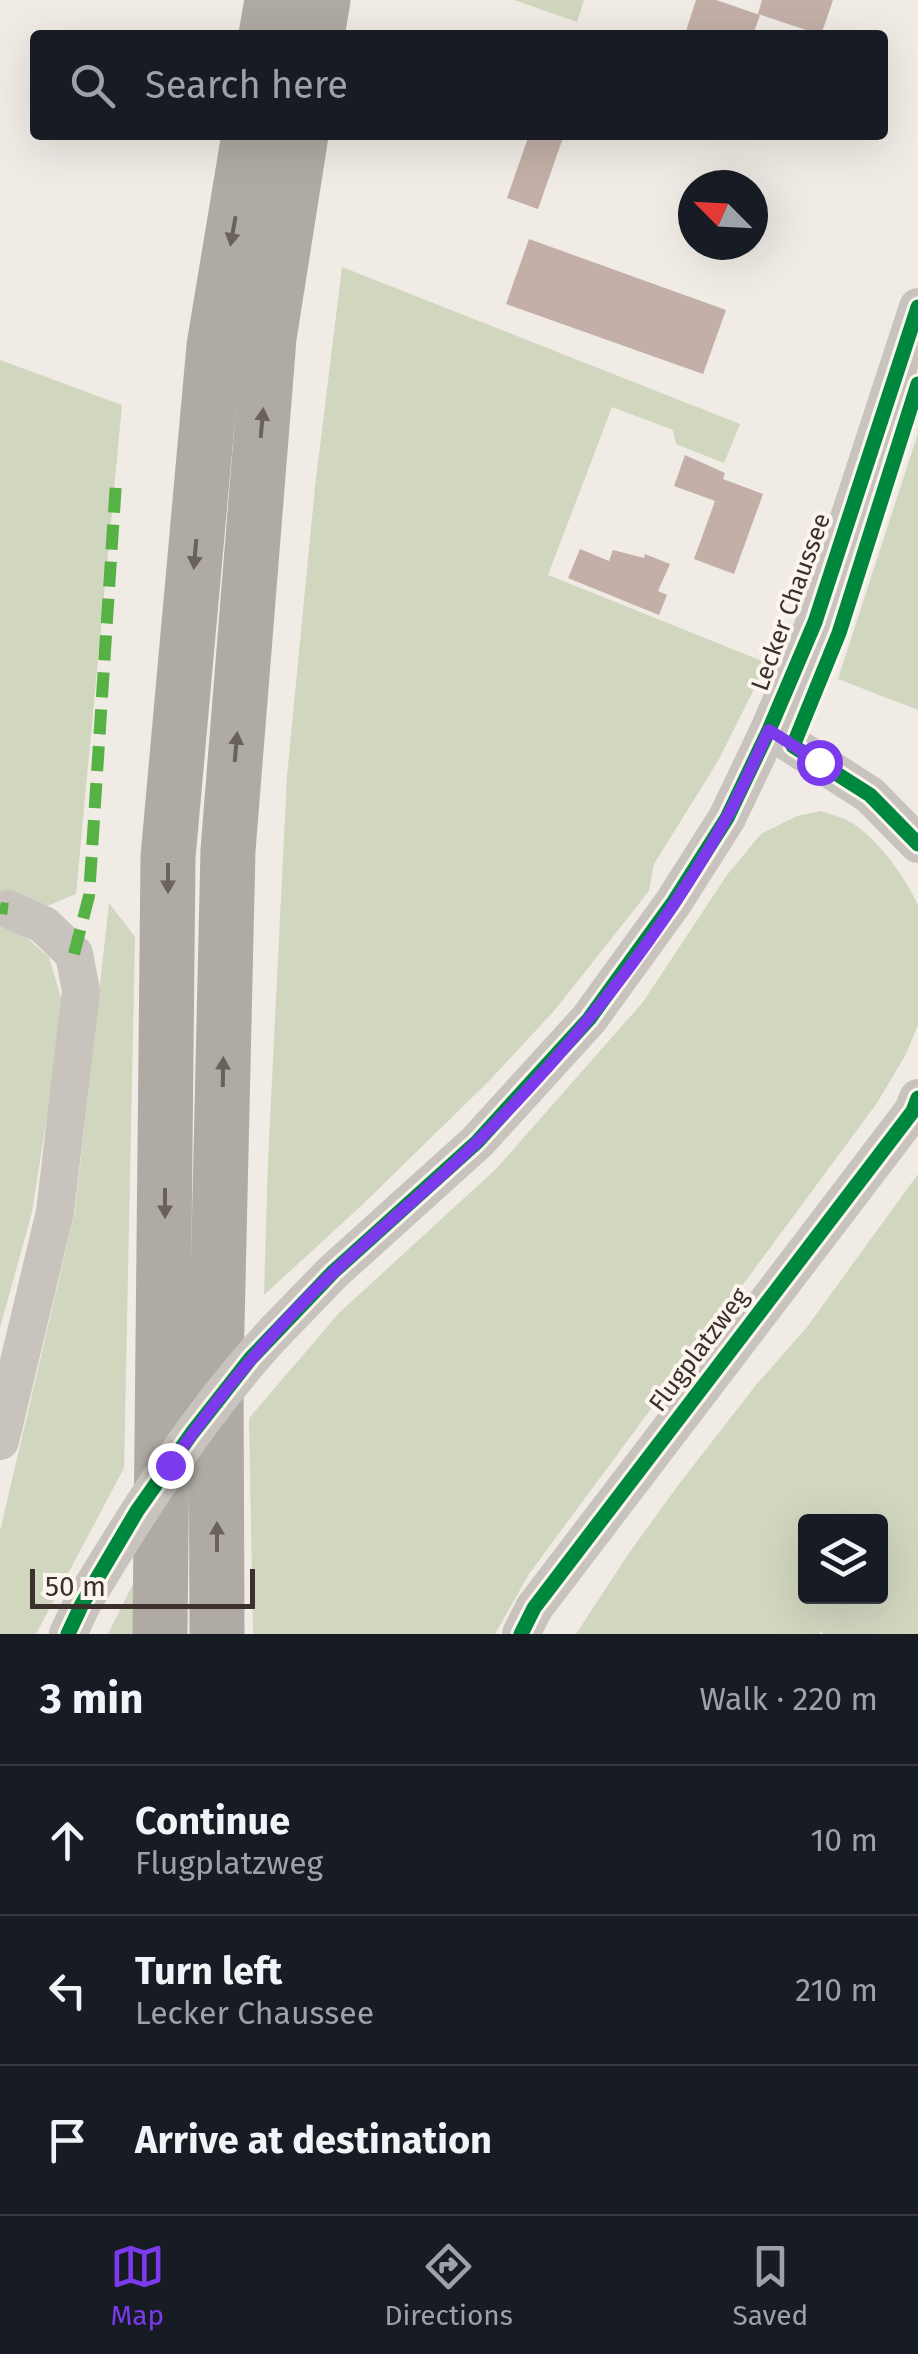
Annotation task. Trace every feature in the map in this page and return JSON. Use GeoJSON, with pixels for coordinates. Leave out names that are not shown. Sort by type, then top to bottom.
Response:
{"type":"FeatureCollection","features":[{"type":"Feature","properties":{"kind":"highway"},"geometry":{"type":"LineString","coordinates":[[267,30],[272,0]]}},
{"type":"Feature","properties":{"kind":"highway"},"geometry":{"type":"LineString","coordinates":[[318,30],[322,0]]}},
{"type":"Feature","properties":{"kind":"highway"},"geometry":{"type":"LineString","coordinates":[[160,1634],[168,857],[214,346],[248,140]]}},
{"type":"Feature","properties":{"kind":"highway"},"geometry":{"type":"LineString","coordinates":[[218,1634],[216,1368],[228,850],[270,338],[300,140]]}},
{"type":"Feature","properties":{"kind":"street","name":"Lecker Chaussee"},"geometry":{"type":"LineString","coordinates":[[75,1619],[138,1511],[192,1433],[252,1358],[334,1272],[477,1142],[589,1019],[682,889],[727,818],[815,622],[918,307]]}},
{"type":"Feature","properties":{"kind":"street"},"geometry":{"type":"LineString","coordinates":[[769,730],[870,796],[918,844]]}},
{"type":"Feature","properties":{"kind":"street"},"geometry":{"type":"LineString","coordinates":[[0,1442],[55,1212],[81,991],[74,954],[44,926],[8,908]]}},
{"type":"Feature","properties":{"kind":"street","name":"Flugplatzweg"},"geometry":{"type":"LineString","coordinates":[[520,1634],[534,1608],[913,1111],[918,1098]]}},
{"type":"Feature","properties":{"kind":"green space"},"geometry":{"type":"Polygon","coordinates":[[[514,0],[584,0],[577,22],[514,0]]]}},
{"type":"Feature","properties":{"kind":"green space"},"geometry":{"type":"Polygon","coordinates":[[[342,267],[740,424],[724,463],[676,444],[673,430],[612,407],[548,575],[767,663],[718,761],[654,864],[649,891],[554,1011],[488,1082],[264,1295],[287,776],[315,487],[342,267]]]}},
{"type":"Feature","properties":{"kind":"green space"},"geometry":{"type":"Polygon","coordinates":[[[0,360],[122,405],[76,894],[47,906],[0,893],[0,360]]]}},
{"type":"Feature","properties":{"kind":"green space"},"geometry":{"type":"Polygon","coordinates":[[[918,433],[918,710],[838,679],[918,433]]]}},
{"type":"Feature","properties":{"kind":"green space"},"geometry":{"type":"Polygon","coordinates":[[[821,811],[848,821],[871,838],[898,871],[918,905],[918,1025],[877,1103],[529,1574],[495,1634],[253,1634],[249,1418],[339,1313],[497,1168],[643,1002],[727,875],[761,834],[797,816],[821,811]]]}},
{"type":"Feature","properties":{"kind":"green space"},"geometry":{"type":"Polygon","coordinates":[[[109,903],[135,937],[124,1468],[36,1634],[0,1634],[0,1531],[75,1211],[109,903]]]}},
{"type":"Feature","properties":{"kind":"green space"},"geometry":{"type":"Polygon","coordinates":[[[0,926],[23,935],[49,957],[64,1008],[32,1212],[0,1328],[0,926]]]}},
{"type":"Feature","properties":{"kind":"green space"},"geometry":{"type":"Polygon","coordinates":[[[918,1174],[918,1634],[576,1634],[629,1553],[756,1385],[807,1327],[918,1174]]]}},
{"type":"Feature","properties":{"kind":"green space"},"geometry":{"type":"Polygon","coordinates":[[[135,1580],[136,1634],[108,1634],[135,1580]]]}},
{"type":"Feature","properties":{"kind":"building"},"geometry":{"type":"Polygon","coordinates":[[[696,0],[716,0],[760,15],[755,30],[686,30],[696,0]]]}},
{"type":"Feature","properties":{"kind":"building"},"geometry":{"type":"Polygon","coordinates":[[[762,0],[833,0],[823,30],[806,30],[758,14],[762,0]]]}},
{"type":"Feature","properties":{"kind":"building"},"geometry":{"type":"Polygon","coordinates":[[[527,140],[562,140],[538,209],[507,198],[527,140]]]}},
{"type":"Feature","properties":{"kind":"building"},"geometry":{"type":"Polygon","coordinates":[[[529,239],[726,310],[703,374],[506,304],[529,239]]]}},
{"type":"Feature","properties":{"kind":"building"},"geometry":{"type":"Polygon","coordinates":[[[685,455],[725,473],[723,479],[763,494],[734,574],[694,559],[715,501],[674,486],[685,455]]]}},
{"type":"Feature","properties":{"kind":"building"},"geometry":{"type":"Polygon","coordinates":[[[580,549],[609,561],[613,550],[644,558],[645,554],[670,564],[658,591],[667,595],[659,615],[568,578],[580,549]]]}},
{"type":"Feature","properties":{"kind":"marked path"},"geometry":{"type":"LineString","coordinates":[[74,954],[89,896],[116,482]]}},
{"type":"Feature","properties":{"kind":"marked path"},"geometry":{"type":"LineString","coordinates":[[0,908],[8,909]]}},
{"type":"Feature","properties":{"kind":"cycle path"},"geometry":{"type":"LineString","coordinates":[[68,1634],[137,1511],[251,1358],[333,1272],[477,1142],[589,1019],[673,903],[727,818],[815,622],[918,307]]}},
{"type":"Feature","properties":{"kind":"cycle path"},"geometry":{"type":"LineString","coordinates":[[918,384],[839,633],[793,746],[870,795],[918,844]]}},
{"type":"Feature","properties":{"kind":"cycle path"},"geometry":{"type":"LineString","coordinates":[[521,1634],[534,1608],[913,1111],[918,1098]]}},
{"type":"Feature","properties":{"kind":"route"},"geometry":{"type":"LineString","coordinates":[[170,1465],[274,1334],[334,1272],[477,1142],[589,1019],[674,903],[727,818],[769,730],[819,762]]}}]}
